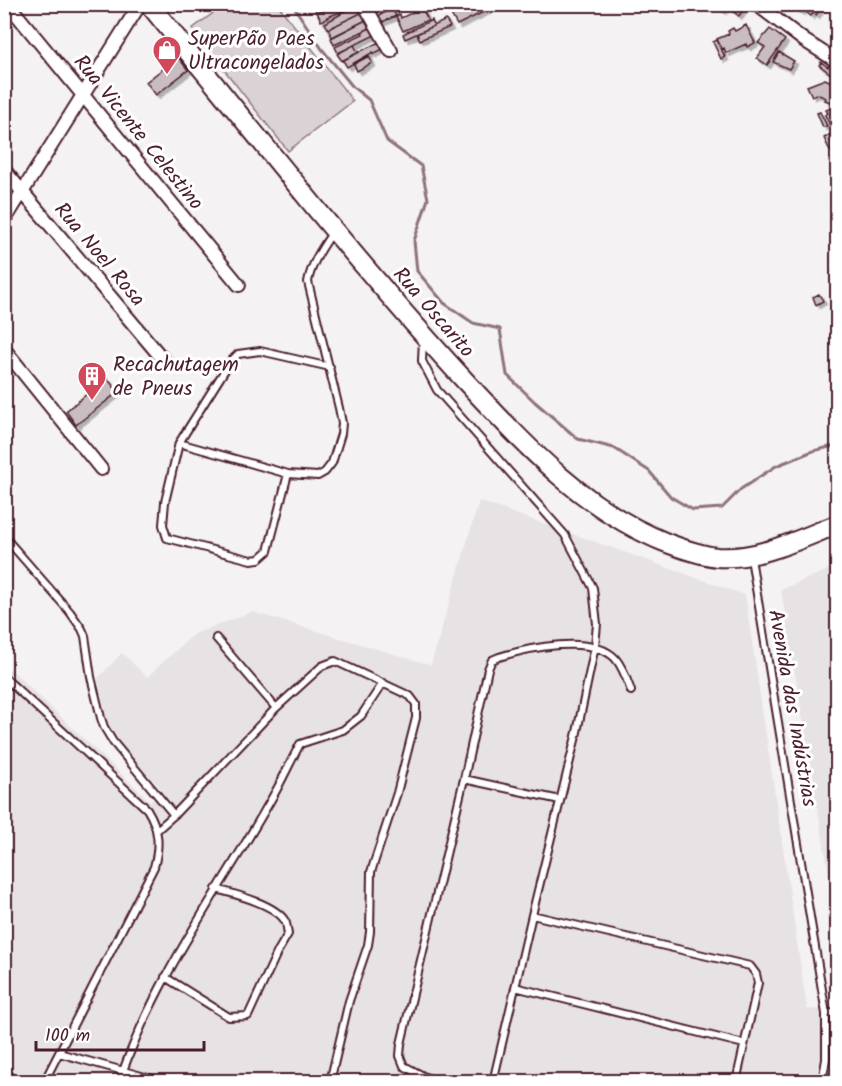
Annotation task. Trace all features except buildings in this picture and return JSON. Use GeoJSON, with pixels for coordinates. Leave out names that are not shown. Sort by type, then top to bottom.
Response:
{"type":"FeatureCollection","features":[{"type":"Feature","properties":{"kind":"main road","name":"Rua Oscarito"},"geometry":{"type":"LineString","coordinates":[[149,4],[423,336],[559,476],[603,510],[637,530],[687,550],[717,557],[750,555],[776,548],[837,524]]}},
{"type":"Feature","properties":{"kind":"street","name":"Rua Vicente Celestino"},"geometry":{"type":"LineString","coordinates":[[8,4],[239,285]]}},
{"type":"Feature","properties":{"kind":"street"},"geometry":{"type":"LineString","coordinates":[[4,221],[140,4]]}},
{"type":"Feature","properties":{"kind":"street"},"geometry":{"type":"LineString","coordinates":[[364,4],[391,51]]}},
{"type":"Feature","properties":{"kind":"street"},"geometry":{"type":"LineString","coordinates":[[756,4],[837,62]]}},
{"type":"Feature","properties":{"kind":"street","name":"Rua Noel Rosa"},"geometry":{"type":"LineString","coordinates":[[4,170],[166,363]]}},
{"type":"Feature","properties":{"kind":"street"},"geometry":{"type":"LineString","coordinates":[[4,349],[101,470]]}},
{"type":"Feature","properties":{"kind":"lane"},"geometry":{"type":"LineString","coordinates":[[178,443],[288,474],[318,476],[332,463],[342,423],[308,282],[321,250],[334,230]]}},
{"type":"Feature","properties":{"kind":"lane"},"geometry":{"type":"LineString","coordinates":[[423,336],[422,361],[436,390],[565,535],[593,588],[597,624],[595,646],[493,1082]]}},
{"type":"Feature","properties":{"kind":"lane"},"geometry":{"type":"LineString","coordinates":[[288,474],[268,551],[264,556],[251,560],[167,538],[163,525],[165,502],[178,443],[230,362],[238,354],[260,351],[330,367]]}},
{"type":"Feature","properties":{"kind":"lane"},"geometry":{"type":"LineString","coordinates":[[8,541],[82,629],[104,727],[113,742],[174,815]]}},
{"type":"Feature","properties":{"kind":"lane","name":"Avenida das Indústrias"},"geometry":{"type":"LineString","coordinates":[[750,555],[826,1014],[828,1032],[822,1082]]}},
{"type":"Feature","properties":{"kind":"lane"},"geometry":{"type":"LineString","coordinates":[[216,638],[276,708]]}},
{"type":"Feature","properties":{"kind":"lane"},"geometry":{"type":"LineString","coordinates":[[443,1082],[425,1077],[404,1066],[400,1056],[401,1044],[464,779],[477,712],[492,660],[512,653],[574,644],[595,646],[617,660],[631,692]]}},
{"type":"Feature","properties":{"kind":"lane"},"geometry":{"type":"LineString","coordinates":[[157,830],[276,708],[322,666],[331,661],[341,662],[413,698],[416,704],[416,718],[397,793],[371,872],[368,945],[349,1000],[330,1082]]}},
{"type":"Feature","properties":{"kind":"lane"},"geometry":{"type":"LineString","coordinates":[[4,677],[147,808],[157,830],[158,853],[154,867],[44,1082]]}},
{"type":"Feature","properties":{"kind":"lane"},"geometry":{"type":"LineString","coordinates":[[123,1071],[134,1041],[165,977],[277,789],[300,744],[343,730],[361,716],[383,682]]}},
{"type":"Feature","properties":{"kind":"lane"},"geometry":{"type":"LineString","coordinates":[[464,779],[560,800]]}},
{"type":"Feature","properties":{"kind":"lane"},"geometry":{"type":"LineString","coordinates":[[165,977],[229,1017],[248,1016],[288,934],[285,921],[278,913],[254,900],[216,889]]}},
{"type":"Feature","properties":{"kind":"lane"},"geometry":{"type":"LineString","coordinates":[[532,915],[750,966],[756,974],[758,983],[736,1082]]}},
{"type":"Feature","properties":{"kind":"lane"},"geometry":{"type":"LineString","coordinates":[[515,987],[744,1044]]}},
{"type":"Feature","properties":{"kind":"lane"},"geometry":{"type":"LineString","coordinates":[[826,1014],[837,1012]]}},
{"type":"Feature","properties":{"kind":"lane"},"geometry":{"type":"LineString","coordinates":[[59,1053],[163,1082]]}},
{"type":"Feature","properties":{"kind":"shaded area"},"geometry":{"type":"Polygon","coordinates":[[[224,5],[278,5],[353,101],[288,151],[192,29],[224,5]]]}},
{"type":"Feature","properties":{"kind":"shaded area"},"geometry":{"type":"Polygon","coordinates":[[[479,501],[745,595],[807,1009],[837,1011],[837,1081],[5,1081],[4,663],[151,802],[161,789],[109,732],[98,678],[122,653],[147,677],[194,634],[252,612],[431,665],[479,501]]]}},
{"type":"Feature","properties":{"kind":"shaded area"},"geometry":{"type":"Polygon","coordinates":[[[837,566],[837,923],[781,590],[837,566]]]}},
{"type":"Feature","properties":{"kind":"waterway"},"geometry":{"type":"LineString","coordinates":[[292,4],[322,49],[353,87],[369,100],[387,141],[421,166],[428,199],[414,241],[417,271],[444,303],[473,323],[500,329],[507,375],[578,439],[614,448],[649,471],[671,497],[693,510],[722,508],[741,489],[776,466],[813,451],[838,445]]}},
{"type":"Feature","properties":{"kind":"place","name":"SuperPão Paes Ultracongelados"},"geometry":{"type":"Point","coordinates":[167,76]}},
{"type":"Feature","properties":{"kind":"place","name":"Recachutagem de Pneus"},"geometry":{"type":"Point","coordinates":[92,402]}}]}
